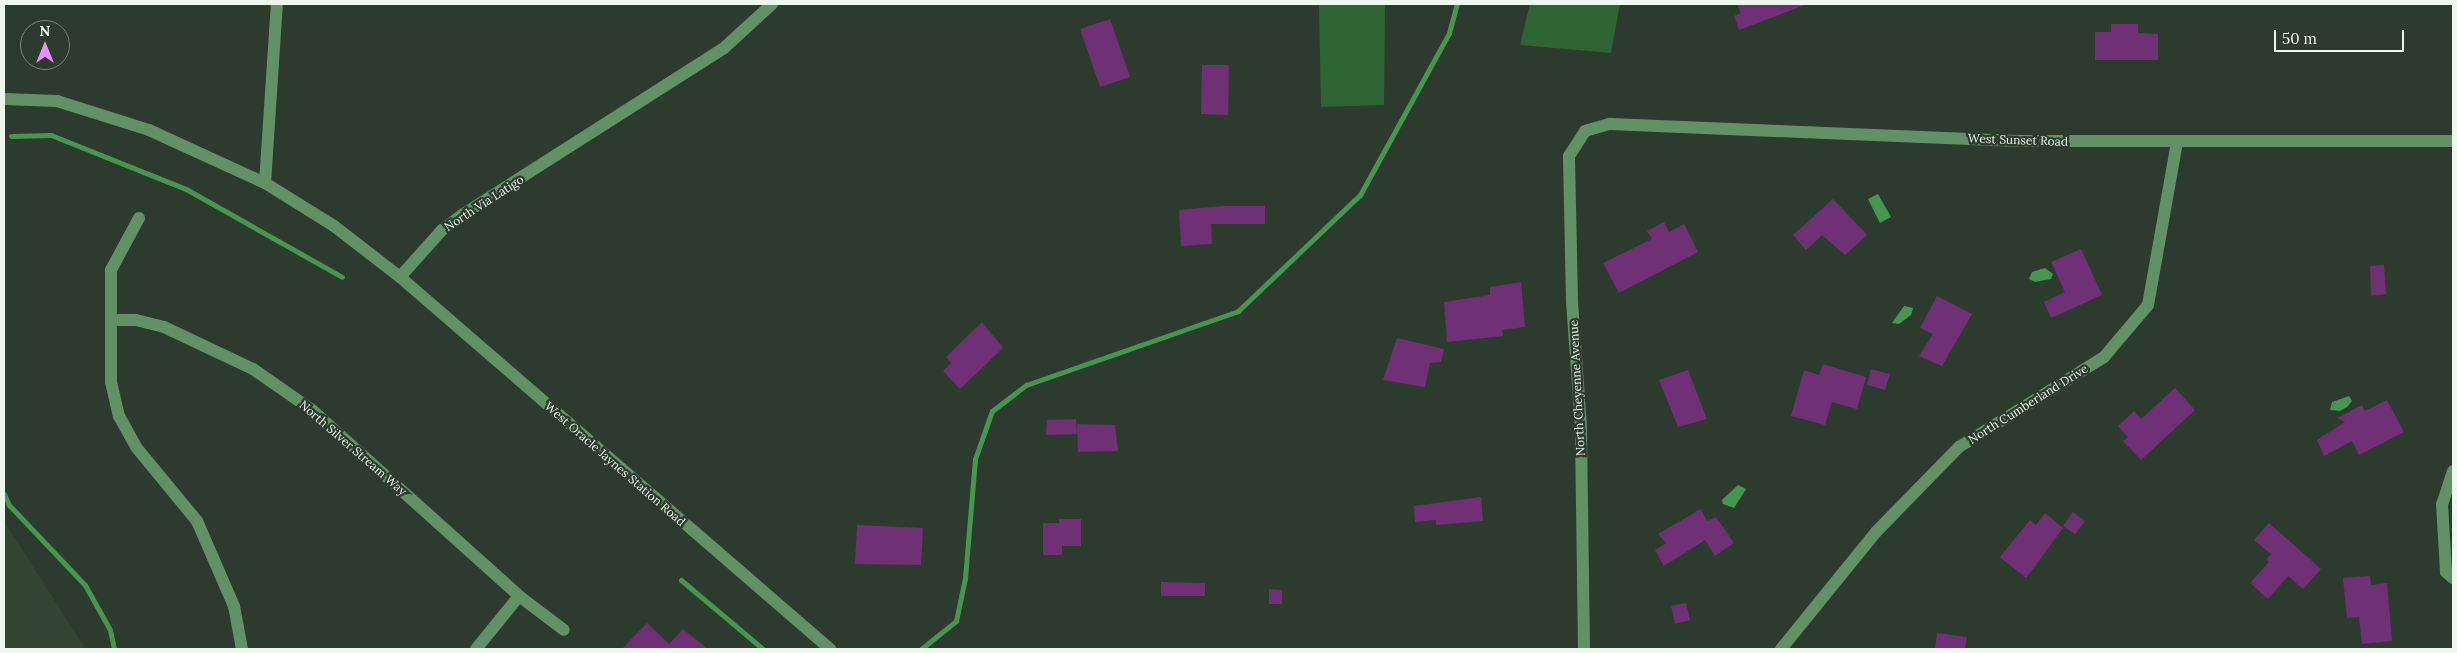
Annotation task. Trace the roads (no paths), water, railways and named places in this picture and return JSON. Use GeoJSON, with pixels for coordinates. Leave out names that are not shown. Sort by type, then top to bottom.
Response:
{"type":"FeatureCollection","features":[{"type":"Feature","properties":{"kind":"street"},"geometry":{"type":"LineString","coordinates":[[265,183],[277,4]]}},
{"type":"Feature","properties":{"kind":"street","name":"North Via Latigo"},"geometry":{"type":"LineString","coordinates":[[400,277],[442,230],[462,215],[724,48],[772,4]]}},
{"type":"Feature","properties":{"kind":"street"},"geometry":{"type":"LineString","coordinates":[[4,99],[58,101],[149,130],[265,183],[334,226],[400,277]]}},
{"type":"Feature","properties":{"kind":"street","name":"West Sunset Road"},"geometry":{"type":"LineString","coordinates":[[1585,131],[1610,124],[2005,141],[2177,143],[2453,141]]}},
{"type":"Feature","properties":{"kind":"street","name":"North Cheyenne Avenue"},"geometry":{"type":"LineString","coordinates":[[1584,649],[1581,427],[1572,301],[1569,156],[1585,131]]}},
{"type":"Feature","properties":{"kind":"street","name":"North Cumberland Drive"},"geometry":{"type":"LineString","coordinates":[[1781,649],[1876,532],[1959,447],[2104,357],[2148,305],[2177,143]]}},
{"type":"Feature","properties":{"kind":"street"},"geometry":{"type":"LineString","coordinates":[[139,218],[112,270],[111,382],[119,416],[136,448],[197,520],[234,606],[242,649]]}},
{"type":"Feature","properties":{"kind":"street","name":"West Oracle Jaynes Station Road"},"geometry":{"type":"LineString","coordinates":[[400,277],[830,649]]}},
{"type":"Feature","properties":{"kind":"street","name":"North Silver Stream Way"},"geometry":{"type":"LineString","coordinates":[[113,320],[136,320],[164,327],[253,370],[298,400],[519,596],[564,630]]}},
{"type":"Feature","properties":{"kind":"street"},"geometry":{"type":"LineString","coordinates":[[2453,471],[2442,504],[2446,572],[2453,578]]}},
{"type":"Feature","properties":{"kind":"street"},"geometry":{"type":"LineString","coordinates":[[476,649],[519,596]]}},
{"type":"Feature","properties":{"kind":"waterway"},"geometry":{"type":"LineString","coordinates":[[921,649],[956,621],[965,578],[975,459],[992,411],[1026,385],[1238,311],[1360,195],[1449,33],[1457,4]]}},
{"type":"Feature","properties":{"kind":"waterway"},"geometry":{"type":"LineString","coordinates":[[11,136],[51,135],[186,189],[342,277]]}},
{"type":"Feature","properties":{"kind":"waterway"},"geometry":{"type":"LineString","coordinates":[[4,494],[9,505],[85,585],[110,630],[114,649]]}},
{"type":"Feature","properties":{"kind":"waterway"},"geometry":{"type":"LineString","coordinates":[[681,580],[763,649]]}}]}
